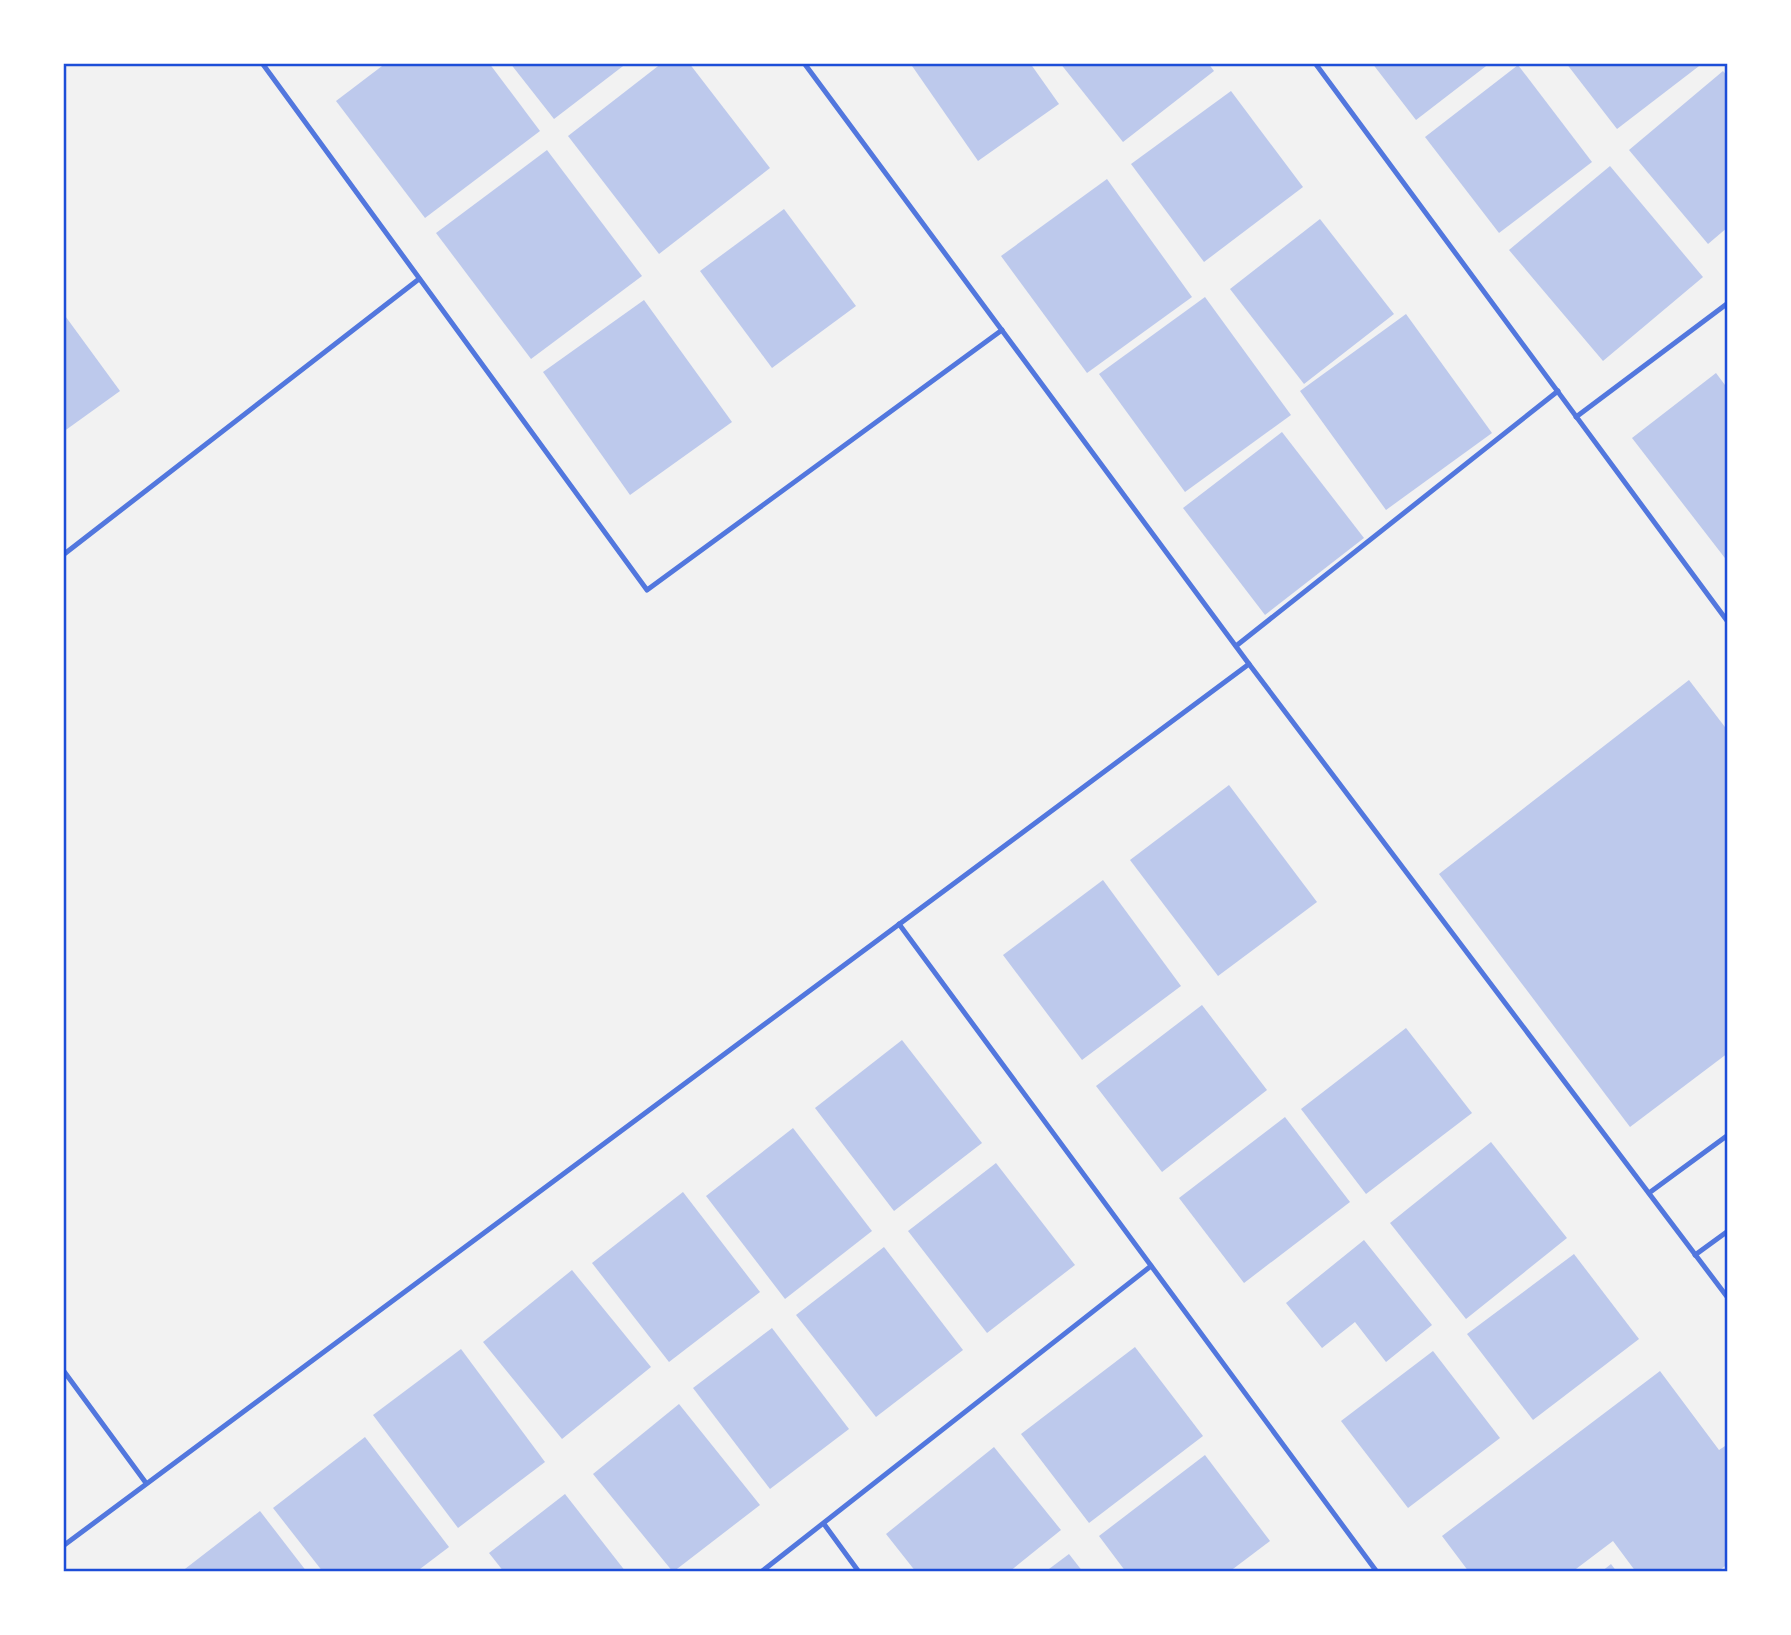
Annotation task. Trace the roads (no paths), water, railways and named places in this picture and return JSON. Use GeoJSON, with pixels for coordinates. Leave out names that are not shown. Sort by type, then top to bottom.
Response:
{"type":"FeatureCollection","features":[{"type":"Feature","properties":{"kind":"lane"},"geometry":{"type":"LineString","coordinates":[[262,63],[647,590],[1002,330]]}},
{"type":"Feature","properties":{"kind":"lane"},"geometry":{"type":"LineString","coordinates":[[804,63],[1250,664],[1728,1298]]}},
{"type":"Feature","properties":{"kind":"lane"},"geometry":{"type":"LineString","coordinates":[[1315,63],[1728,622]]}},
{"type":"Feature","properties":{"kind":"lane"},"geometry":{"type":"LineString","coordinates":[[63,555],[419,279]]}},
{"type":"Feature","properties":{"kind":"lane"},"geometry":{"type":"LineString","coordinates":[[1576,417],[1728,303]]}},
{"type":"Feature","properties":{"kind":"lane"},"geometry":{"type":"LineString","coordinates":[[1237,646],[1558,391]]}},
{"type":"Feature","properties":{"kind":"lane"},"geometry":{"type":"LineString","coordinates":[[63,1546],[1250,664]]}},
{"type":"Feature","properties":{"kind":"lane"},"geometry":{"type":"LineString","coordinates":[[899,924],[1377,1572]]}},
{"type":"Feature","properties":{"kind":"lane"},"geometry":{"type":"LineString","coordinates":[[1649,1193],[1728,1135]]}},
{"type":"Feature","properties":{"kind":"lane"},"geometry":{"type":"LineString","coordinates":[[1695,1255],[1728,1231]]}},
{"type":"Feature","properties":{"kind":"lane"},"geometry":{"type":"LineString","coordinates":[[761,1572],[1152,1266]]}},
{"type":"Feature","properties":{"kind":"lane"},"geometry":{"type":"LineString","coordinates":[[63,1370],[146,1483]]}},
{"type":"Feature","properties":{"kind":"lane"},"geometry":{"type":"LineString","coordinates":[[824,1524],[859,1572]]}}]}
